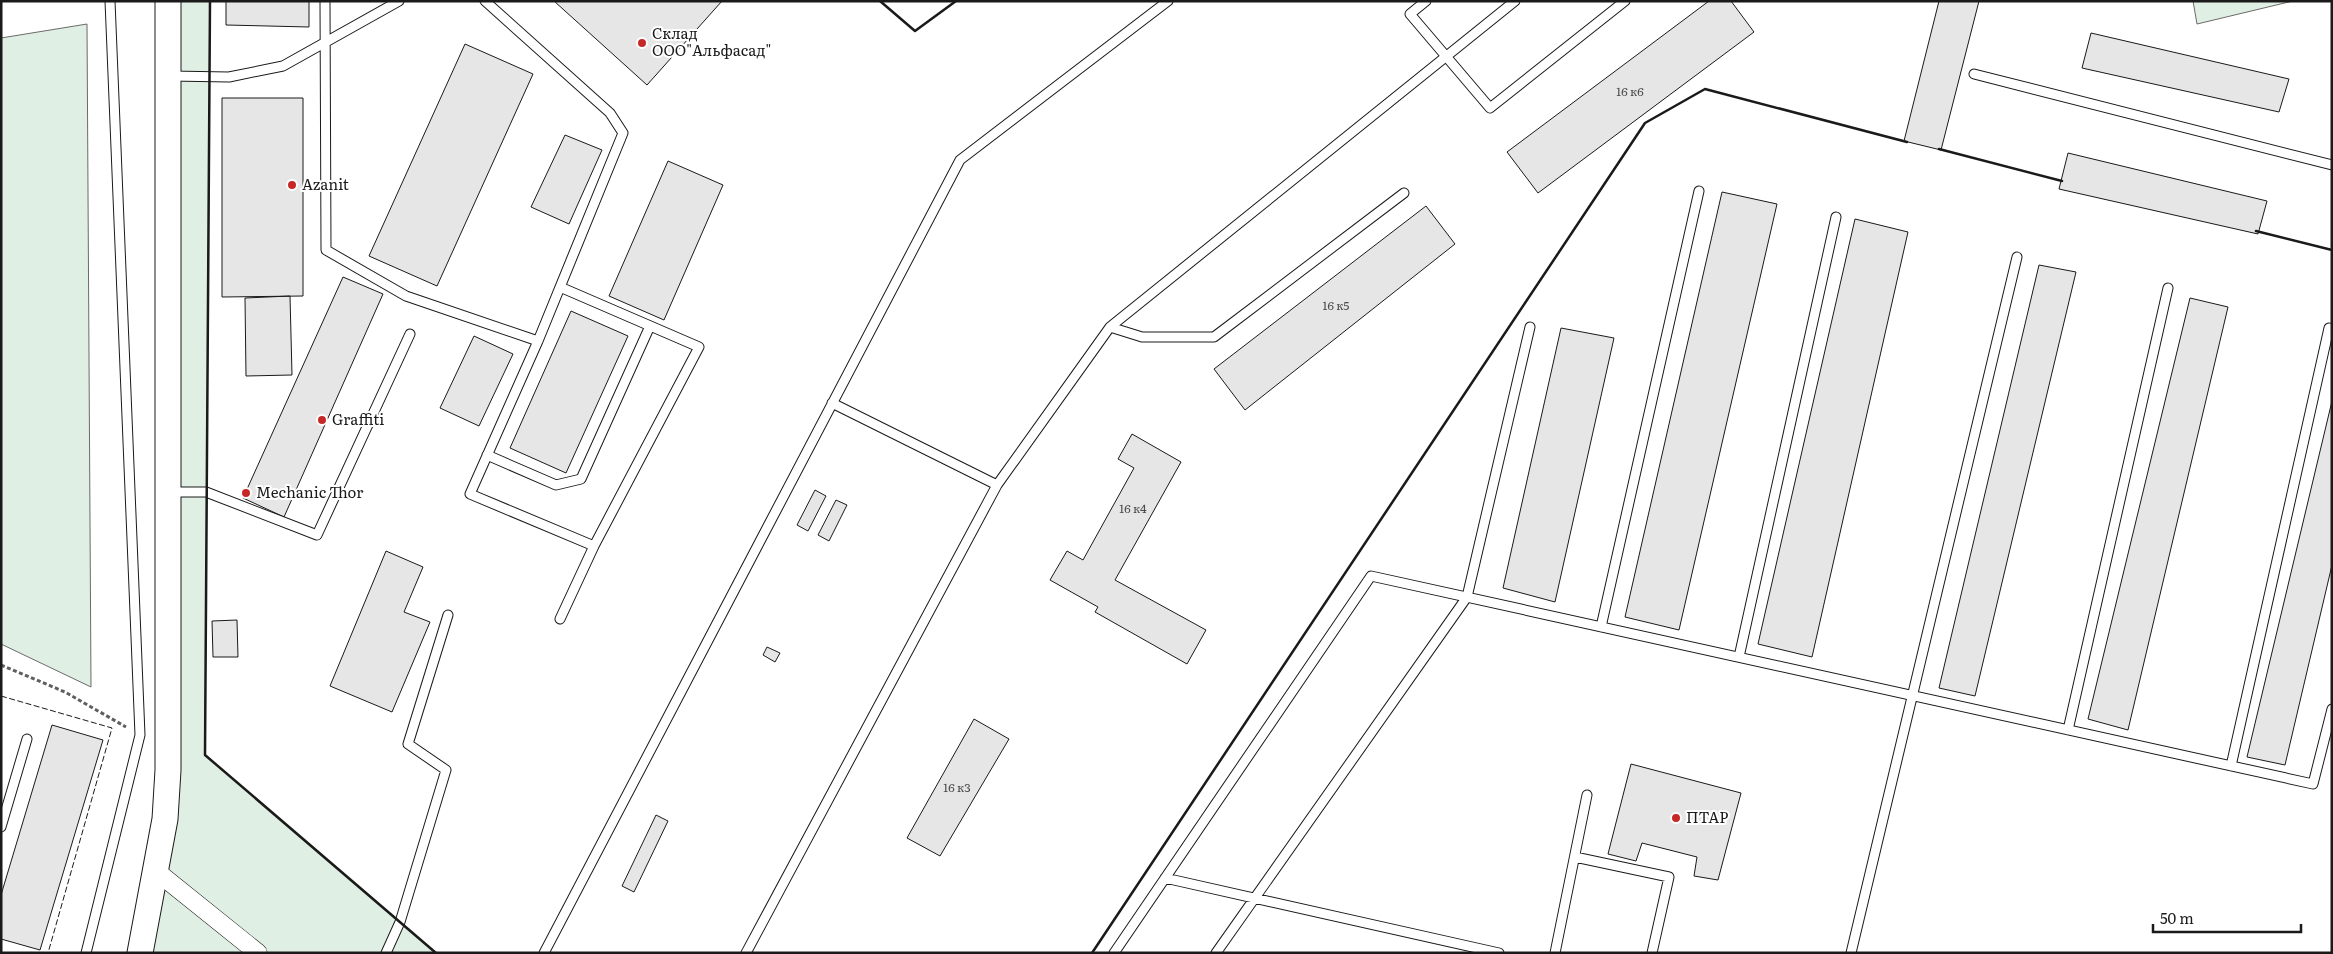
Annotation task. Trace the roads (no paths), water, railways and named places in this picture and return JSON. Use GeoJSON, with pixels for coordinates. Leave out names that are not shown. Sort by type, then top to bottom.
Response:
{"type":"FeatureCollection","features":[{"type":"Feature","properties":{"kind":"main road"},"geometry":{"type":"LineString","coordinates":[[140,953],[166,818],[168,770],[168,1]]}},
{"type":"Feature","properties":{"kind":"street"},"geometry":{"type":"LineString","coordinates":[[156,871],[258,953]]}},
{"type":"Feature","properties":{"kind":"lane"},"geometry":{"type":"LineString","coordinates":[[86,953],[140,735],[110,1]]}},
{"type":"Feature","properties":{"kind":"lane"},"geometry":{"type":"LineString","coordinates":[[325,1],[326,250],[406,296],[538,341]]}},
{"type":"Feature","properties":{"kind":"lane"},"geometry":{"type":"LineString","coordinates":[[168,76],[229,77],[283,66],[399,1]]}},
{"type":"Feature","properties":{"kind":"lane"},"geometry":{"type":"LineString","coordinates":[[485,1],[610,113],[623,133],[538,341],[470,494],[594,546]]}},
{"type":"Feature","properties":{"kind":"lane"},"geometry":{"type":"LineString","coordinates":[[544,953],[960,160],[1168,1]]}},
{"type":"Feature","properties":{"kind":"lane"},"geometry":{"type":"LineString","coordinates":[[1426,1],[1410,14],[1445,58],[1490,108],[1625,1]]}},
{"type":"Feature","properties":{"kind":"lane"},"geometry":{"type":"LineString","coordinates":[[746,953],[997,486],[1110,327],[1515,1]]}},
{"type":"Feature","properties":{"kind":"lane"},"geometry":{"type":"LineString","coordinates":[[1974,74],[2332,165]]}},
{"type":"Feature","properties":{"kind":"lane"},"geometry":{"type":"LineString","coordinates":[[1601,627],[1700,191]]}},
{"type":"Feature","properties":{"kind":"lane"},"geometry":{"type":"LineString","coordinates":[[1110,327],[1142,337],[1214,337],[1404,194]]}},
{"type":"Feature","properties":{"kind":"lane"},"geometry":{"type":"LineString","coordinates":[[1738,657],[1836,217]]}},
{"type":"Feature","properties":{"kind":"lane"},"geometry":{"type":"LineString","coordinates":[[1851,953],[2017,257]]}},
{"type":"Feature","properties":{"kind":"lane"},"geometry":{"type":"LineString","coordinates":[[560,287],[699,347],[594,546],[560,619]]}},
{"type":"Feature","properties":{"kind":"lane"},"geometry":{"type":"LineString","coordinates":[[2068,730],[2168,288]]}},
{"type":"Feature","properties":{"kind":"lane"},"geometry":{"type":"LineString","coordinates":[[487,455],[556,485],[581,479],[650,326]]}},
{"type":"Feature","properties":{"kind":"lane"},"geometry":{"type":"LineString","coordinates":[[1216,953],[1467,597],[1530,327]]}},
{"type":"Feature","properties":{"kind":"lane"},"geometry":{"type":"LineString","coordinates":[[2231,766],[2330,328]]}},
{"type":"Feature","properties":{"kind":"lane"},"geometry":{"type":"LineString","coordinates":[[168,492],[206,492],[317,535],[410,334]]}},
{"type":"Feature","properties":{"kind":"lane"},"geometry":{"type":"LineString","coordinates":[[832,403],[997,486]]}},
{"type":"Feature","properties":{"kind":"lane"},"geometry":{"type":"LineString","coordinates":[[1114,953],[1371,576],[2313,784],[2332,709]]}},
{"type":"Feature","properties":{"kind":"lane"},"geometry":{"type":"LineString","coordinates":[[386,953],[400,922],[446,770],[408,744],[448,616]]}},
{"type":"Feature","properties":{"kind":"lane"},"geometry":{"type":"LineString","coordinates":[[1,827],[27,739]]}},
{"type":"Feature","properties":{"kind":"lane"},"geometry":{"type":"LineString","coordinates":[[1555,953],[1587,795]]}},
{"type":"Feature","properties":{"kind":"lane"},"geometry":{"type":"LineString","coordinates":[[1575,857],[1669,877],[1652,953]]}},
{"type":"Feature","properties":{"kind":"lane"},"geometry":{"type":"LineString","coordinates":[[1165,878],[1499,953]]}},
{"type":"Feature","properties":{"kind":"place","name":"Склад ООО\"Альфасад\""},"geometry":{"type":"Point","coordinates":[642,43]}},
{"type":"Feature","properties":{"kind":"place","name":"Azanit"},"geometry":{"type":"Point","coordinates":[292,185]}},
{"type":"Feature","properties":{"kind":"place","name":"Graffiti"},"geometry":{"type":"Point","coordinates":[322,420]}},
{"type":"Feature","properties":{"kind":"place","name":"Mechanic Thor"},"geometry":{"type":"Point","coordinates":[246,493]}},
{"type":"Feature","properties":{"kind":"place","name":"ПТАР"},"geometry":{"type":"Point","coordinates":[1676,818]}}]}
